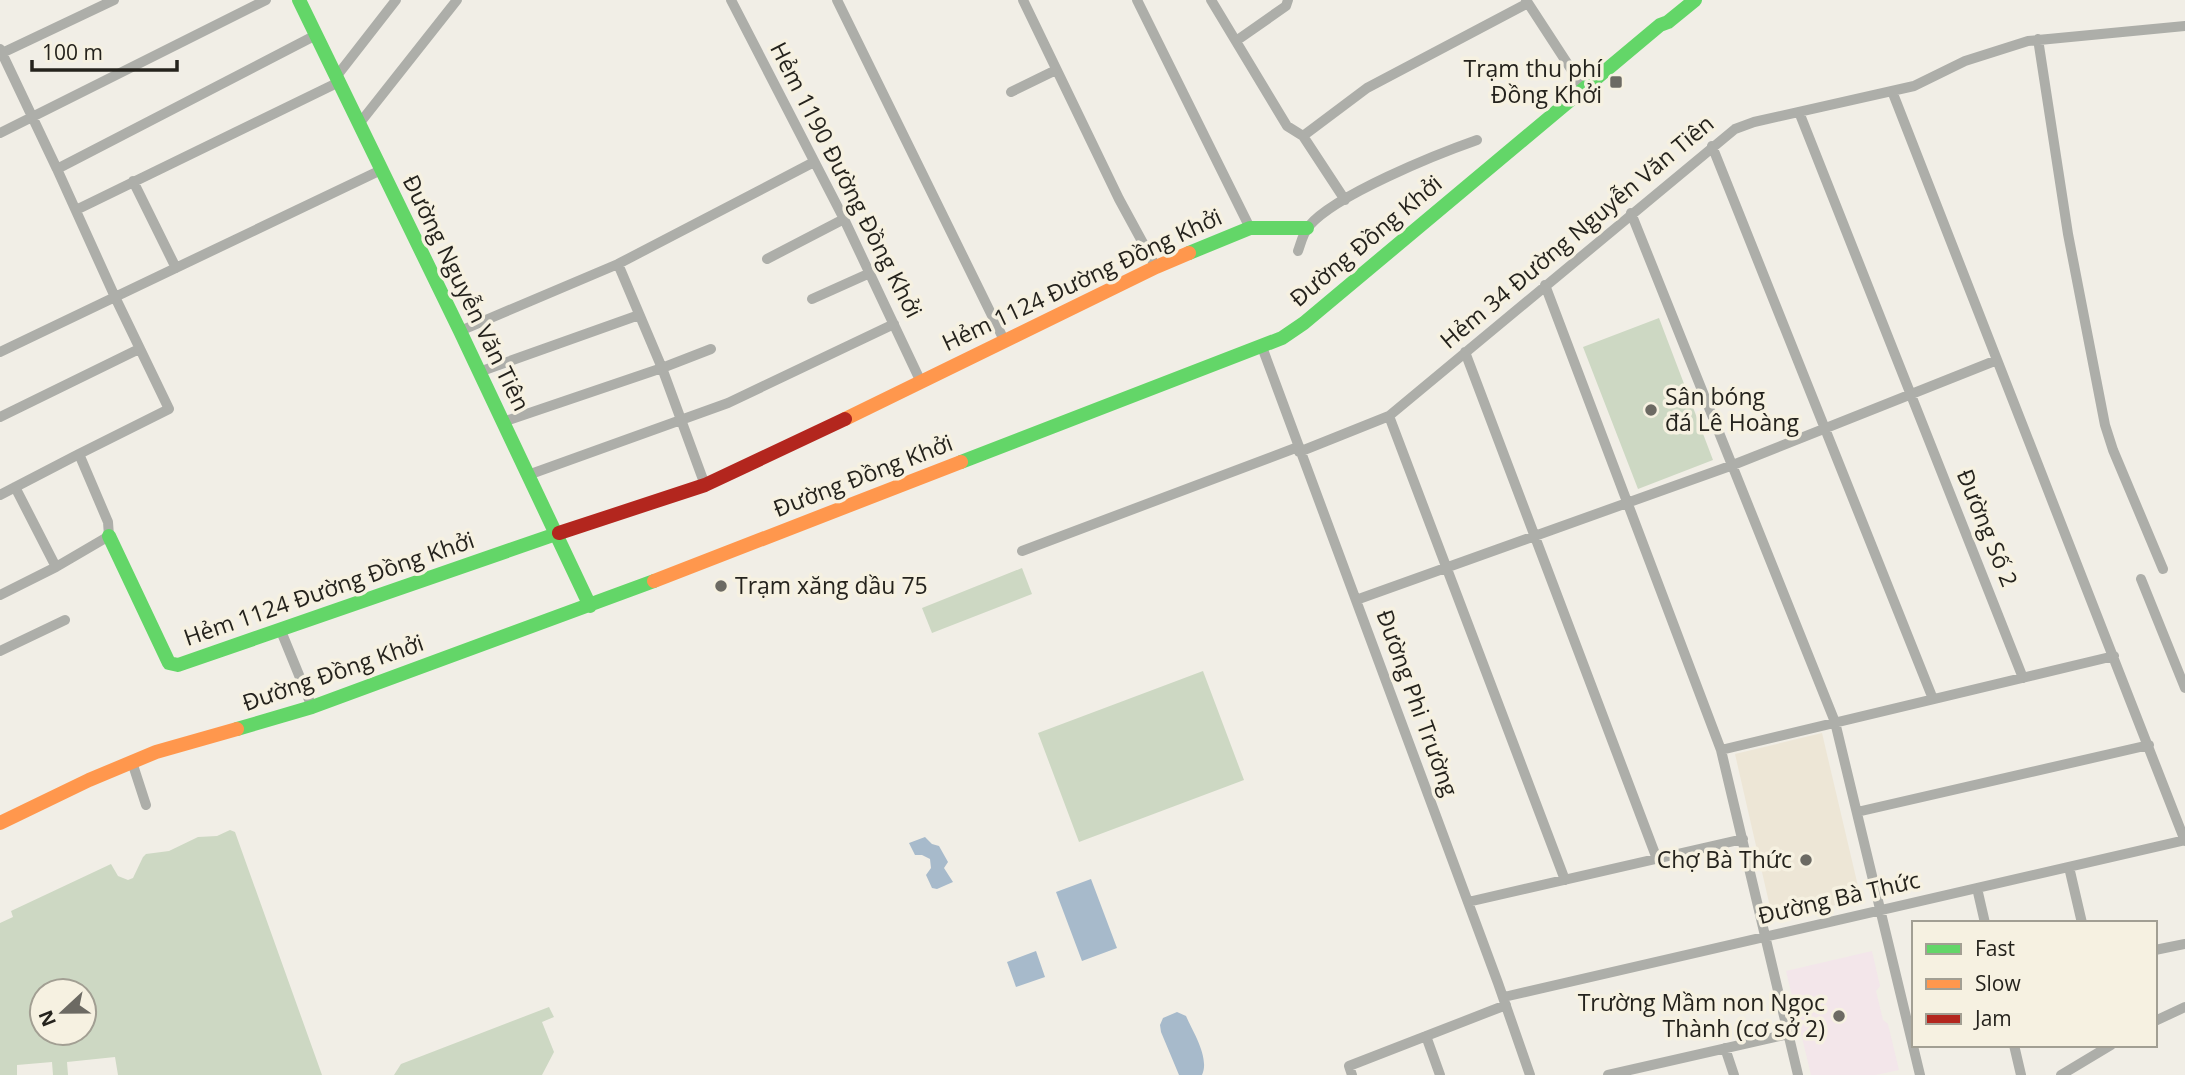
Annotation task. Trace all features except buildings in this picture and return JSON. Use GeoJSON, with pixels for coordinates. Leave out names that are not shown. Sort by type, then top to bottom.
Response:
{"type":"FeatureCollection","features":[{"type":"Feature","properties":{"kind":"street"},"geometry":{"type":"LineString","coordinates":[[0,495],[169,409],[33,115],[1,52],[114,0]]}},
{"type":"Feature","properties":{"kind":"street"},"geometry":{"type":"LineString","coordinates":[[0,133],[266,0]]}},
{"type":"Feature","properties":{"kind":"street","name":"Đường Nguyễn Văn Tiên"},"geometry":{"type":"LineString","coordinates":[[299,0],[590,606]]}},
{"type":"Feature","properties":{"kind":"street"},"geometry":{"type":"LineString","coordinates":[[76,210],[337,79],[396,0]]}},
{"type":"Feature","properties":{"kind":"street"},"geometry":{"type":"LineString","coordinates":[[359,124],[457,0]]}},
{"type":"Feature","properties":{"kind":"street","name":"Hẻm 1190 Đường Đồng Khởi"},"geometry":{"type":"LineString","coordinates":[[732,0],[844,219],[920,380]]}},
{"type":"Feature","properties":{"kind":"street"},"geometry":{"type":"LineString","coordinates":[[1023,0],[1156,267]]}},
{"type":"Feature","properties":{"kind":"street"},"geometry":{"type":"LineString","coordinates":[[1137,0],[1250,228]]}},
{"type":"Feature","properties":{"kind":"street"},"geometry":{"type":"LineString","coordinates":[[1211,0],[1287,126],[1303,136],[1345,200]]}},
{"type":"Feature","properties":{"kind":"street"},"geometry":{"type":"LineString","coordinates":[[1236,41],[1286,6],[1287,0]]}},
{"type":"Feature","properties":{"kind":"street","name":"Đường Đồng Khởi"},"geometry":{"type":"LineString","coordinates":[[1660,25],[1661,17],[1681,0]]}},
{"type":"Feature","properties":{"kind":"street","name":"Đường Đồng Khởi"},"geometry":{"type":"LineString","coordinates":[[0,822],[132,762],[181,743],[312,707],[590,606],[1262,347],[1304,323],[1660,25],[1668,22],[1695,0]]}},
{"type":"Feature","properties":{"kind":"street"},"geometry":{"type":"LineString","coordinates":[[840,1],[1004,340]]}},
{"type":"Feature","properties":{"kind":"street"},"geometry":{"type":"LineString","coordinates":[[1303,136],[1367,88],[1527,2],[1584,89]]}},
{"type":"Feature","properties":{"kind":"street","name":"Hẻm 34 Đường Nguyễn Văn Tiên"},"geometry":{"type":"LineString","coordinates":[[1022,551],[1389,416],[1712,146],[1741,127],[1926,82],[1979,55],[2038,39],[2185,26]]}},
{"type":"Feature","properties":{"kind":"street"},"geometry":{"type":"LineString","coordinates":[[57,169],[316,35]]}},
{"type":"Feature","properties":{"kind":"street"},"geometry":{"type":"LineString","coordinates":[[2038,39],[2068,234],[2105,425],[2163,569]]}},
{"type":"Feature","properties":{"kind":"street"},"geometry":{"type":"LineString","coordinates":[[1011,92],[1056,70]]}},
{"type":"Feature","properties":{"kind":"street"},"geometry":{"type":"LineString","coordinates":[[1892,92],[2185,840]]}},
{"type":"Feature","properties":{"kind":"street","name":"Đường Số 2"},"geometry":{"type":"LineString","coordinates":[[1799,112],[2023,678]]}},
{"type":"Feature","properties":{"kind":"street"},"geometry":{"type":"LineString","coordinates":[[1298,251],[1307,228],[1345,200],[1428,159],[1477,140]]}},
{"type":"Feature","properties":{"kind":"street"},"geometry":{"type":"LineString","coordinates":[[1712,146],[1933,699]]}},
{"type":"Feature","properties":{"kind":"street"},"geometry":{"type":"LineString","coordinates":[[460,331],[618,264],[814,162]]}},
{"type":"Feature","properties":{"kind":"street"},"geometry":{"type":"LineString","coordinates":[[0,352],[381,170]]}},
{"type":"Feature","properties":{"kind":"street"},"geometry":{"type":"LineString","coordinates":[[133,181],[176,268]]}},
{"type":"Feature","properties":{"kind":"street"},"geometry":{"type":"LineString","coordinates":[[1631,213],[1835,722],[1912,1041]]}},
{"type":"Feature","properties":{"kind":"street"},"geometry":{"type":"LineString","coordinates":[[767,259],[844,219]]}},
{"type":"Feature","properties":{"kind":"street","name":"Hẻm 1124 Đường Đồng Khởi"},"geometry":{"type":"LineString","coordinates":[[109,536],[169,663],[178,665],[705,485],[1156,267],[1250,228],[1307,228]]}},
{"type":"Feature","properties":{"kind":"street"},"geometry":{"type":"LineString","coordinates":[[618,264],[662,368],[705,485]]}},
{"type":"Feature","properties":{"kind":"street"},"geometry":{"type":"LineString","coordinates":[[813,299],[870,273]]}},
{"type":"Feature","properties":{"kind":"street"},"geometry":{"type":"LineString","coordinates":[[1545,285],[1721,750],[1798,1075]]}},
{"type":"Feature","properties":{"kind":"street"},"geometry":{"type":"LineString","coordinates":[[479,372],[639,314]]}},
{"type":"Feature","properties":{"kind":"street"},"geometry":{"type":"LineString","coordinates":[[528,475],[782,380],[894,324]]}},
{"type":"Feature","properties":{"kind":"street","name":"Đường Phi Trường"},"geometry":{"type":"LineString","coordinates":[[1262,347],[1505,1001],[1530,1075]]}},
{"type":"Feature","properties":{"kind":"street"},"geometry":{"type":"LineString","coordinates":[[0,417],[139,349]]}},
{"type":"Feature","properties":{"kind":"street"},"geometry":{"type":"LineString","coordinates":[[503,422],[711,349]]}},
{"type":"Feature","properties":{"kind":"street"},"geometry":{"type":"LineString","coordinates":[[1465,352],[1657,859]]}},
{"type":"Feature","properties":{"kind":"street"},"geometry":{"type":"LineString","coordinates":[[1356,600],[1732,466],[1997,360]]}},
{"type":"Feature","properties":{"kind":"street"},"geometry":{"type":"LineString","coordinates":[[1389,416],[1566,880]]}},
{"type":"Feature","properties":{"kind":"street"},"geometry":{"type":"LineString","coordinates":[[0,595],[57,567],[109,536],[108,522],[79,454]]}},
{"type":"Feature","properties":{"kind":"street"},"geometry":{"type":"LineString","coordinates":[[15,487],[57,567]]}},
{"type":"Feature","properties":{"kind":"street"},"geometry":{"type":"LineString","coordinates":[[2141,579],[2185,688]]}},
{"type":"Feature","properties":{"kind":"street"},"geometry":{"type":"LineString","coordinates":[[0,650],[65,620]]}},
{"type":"Feature","properties":{"kind":"street"},"geometry":{"type":"LineString","coordinates":[[281,631],[312,707]]}},
{"type":"Feature","properties":{"kind":"street"},"geometry":{"type":"LineString","coordinates":[[1721,750],[2114,656]]}},
{"type":"Feature","properties":{"kind":"street"},"geometry":{"type":"LineString","coordinates":[[1857,812],[2149,745]]}},
{"type":"Feature","properties":{"kind":"street"},"geometry":{"type":"LineString","coordinates":[[132,762],[146,805]]}},
{"type":"Feature","properties":{"kind":"street"},"geometry":{"type":"LineString","coordinates":[[1468,902],[1743,839]]}},
{"type":"Feature","properties":{"kind":"street","name":"Đường Bà Thức"},"geometry":{"type":"LineString","coordinates":[[1353,1075],[1349,1066],[1505,1001],[1766,936],[2185,840]]}},
{"type":"Feature","properties":{"kind":"street"},"geometry":{"type":"LineString","coordinates":[[2069,867],[2082,921]]}},
{"type":"Feature","properties":{"kind":"street"},"geometry":{"type":"LineString","coordinates":[[1977,888],[1985,921]]}},
{"type":"Feature","properties":{"kind":"street"},"geometry":{"type":"LineString","coordinates":[[2157,950],[2185,944]]}},
{"type":"Feature","properties":{"kind":"street"},"geometry":{"type":"LineString","coordinates":[[2157,1020],[2185,1007]]}},
{"type":"Feature","properties":{"kind":"street"},"geometry":{"type":"LineString","coordinates":[[1608,1075],[1634,1072],[1788,1034]]}},
{"type":"Feature","properties":{"kind":"street"},"geometry":{"type":"LineString","coordinates":[[1426,1036],[1440,1075]]}},
{"type":"Feature","properties":{"kind":"street"},"geometry":{"type":"LineString","coordinates":[[1913,1047],[1920,1075]]}},
{"type":"Feature","properties":{"kind":"street"},"geometry":{"type":"LineString","coordinates":[[2014,1047],[2021,1075]]}},
{"type":"Feature","properties":{"kind":"street"},"geometry":{"type":"LineString","coordinates":[[2061,1075],[2108,1047]]}},
{"type":"Feature","properties":{"kind":"street"},"geometry":{"type":"LineString","coordinates":[[1725,1048],[1734,1075]]}},
{"type":"Feature","properties":{"kind":"shaded area","name":"Chợ Bà Thức"},"geometry":{"type":"Polygon","coordinates":[[[1822,733],[1861,899],[1773,920],[1735,754],[1822,733]]]}},
{"type":"Feature","properties":{"kind":"shaded area","name":"Trường Mầm non Ngọc Thành (cơ sở 2)"},"geometry":{"type":"Polygon","coordinates":[[[1872,951],[1880,986],[1876,991],[1883,1020],[1888,1024],[1899,1070],[1876,1075],[1811,1075],[1786,971],[1872,951]]]}},
{"type":"Feature","properties":{"kind":"green space","name":"Sân bóng đá Lê Hoàng"},"geometry":{"type":"Polygon","coordinates":[[[1659,318],[1713,460],[1638,489],[1583,347],[1659,318]]]}},
{"type":"Feature","properties":{"kind":"green space"},"geometry":{"type":"Polygon","coordinates":[[[1022,568],[1032,594],[932,633],[922,608],[1022,568]]]}},
{"type":"Feature","properties":{"kind":"green space"},"geometry":{"type":"Polygon","coordinates":[[[1203,671],[1244,780],[1079,842],[1038,733],[1203,671]]]}},
{"type":"Feature","properties":{"kind":"green space"},"geometry":{"type":"Polygon","coordinates":[[[230,830],[235,832],[322,1075],[118,1075],[115,1057],[67,1062],[68,1075],[53,1075],[52,1062],[17,1065],[17,1075],[0,1075],[0,923],[13,917],[11,911],[111,864],[118,876],[128,880],[133,878],[146,854],[169,851],[198,837],[217,836],[230,830]]]}},
{"type":"Feature","properties":{"kind":"green space"},"geometry":{"type":"Polygon","coordinates":[[[549,1007],[554,1017],[542,1022],[554,1052],[542,1075],[394,1075],[401,1064],[549,1007]]]}},
{"type":"Feature","properties":{"kind":"water"},"geometry":{"type":"Polygon","coordinates":[[[925,837],[932,844],[939,846],[948,862],[944,868],[953,882],[937,889],[932,888],[926,875],[931,868],[930,859],[915,855],[909,843],[925,837]]]}},
{"type":"Feature","properties":{"kind":"water"},"geometry":{"type":"Polygon","coordinates":[[[1091,879],[1117,948],[1082,961],[1056,892],[1091,879]]]}},
{"type":"Feature","properties":{"kind":"water"},"geometry":{"type":"Polygon","coordinates":[[[1036,951],[1045,977],[1016,987],[1007,962],[1036,951]]]}},
{"type":"Feature","properties":{"kind":"water"},"geometry":{"type":"Polygon","coordinates":[[[1177,1012],[1186,1016],[1200,1045],[1204,1061],[1202,1075],[1179,1075],[1161,1032],[1163,1018],[1177,1012]]]}},
{"type":"Feature","properties":{"kind":"traffic: fast"},"geometry":{"type":"LineString","coordinates":[[299,0],[590,606]]}},
{"type":"Feature","properties":{"kind":"traffic: fast"},"geometry":{"type":"LineString","coordinates":[[961,462],[1282,338],[1304,323],[1660,25],[1668,22],[1695,0]]}},
{"type":"Feature","properties":{"kind":"traffic: fast"},"geometry":{"type":"LineString","coordinates":[[1189,253],[1250,228],[1307,228]]}},
{"type":"Feature","properties":{"kind":"traffic: fast"},"geometry":{"type":"LineString","coordinates":[[109,536],[169,663],[178,665],[559,533]]}},
{"type":"Feature","properties":{"kind":"traffic: fast"},"geometry":{"type":"LineString","coordinates":[[237,729],[312,707],[654,581]]}},
{"type":"Feature","properties":{"kind":"traffic: slow"},"geometry":{"type":"LineString","coordinates":[[845,419],[1189,253]]}},
{"type":"Feature","properties":{"kind":"traffic: slow"},"geometry":{"type":"LineString","coordinates":[[654,581],[961,462]]}},
{"type":"Feature","properties":{"kind":"traffic: slow"},"geometry":{"type":"LineString","coordinates":[[0,823],[89,780],[156,752],[237,729]]}},
{"type":"Feature","properties":{"kind":"traffic: jam"},"geometry":{"type":"LineString","coordinates":[[559,533],[705,485],[845,419]]}},
{"type":"Feature","properties":{"kind":"place","name":"Trạm thu phí Đồng Khởi"},"geometry":{"type":"Point","coordinates":[1616,82]}},
{"type":"Feature","properties":{"kind":"place","name":"Sân bóng đá Lê Hoàng"},"geometry":{"type":"Point","coordinates":[1651,410]}},
{"type":"Feature","properties":{"kind":"place","name":"Trạm xăng dầu 75"},"geometry":{"type":"Point","coordinates":[721,586]}},
{"type":"Feature","properties":{"kind":"place","name":"Chợ Bà Thức"},"geometry":{"type":"Point","coordinates":[1806,860]}},
{"type":"Feature","properties":{"kind":"place","name":"Trường Mầm non Ngọc Thành (cơ sở 2)"},"geometry":{"type":"Point","coordinates":[1839,1016]}}]}
